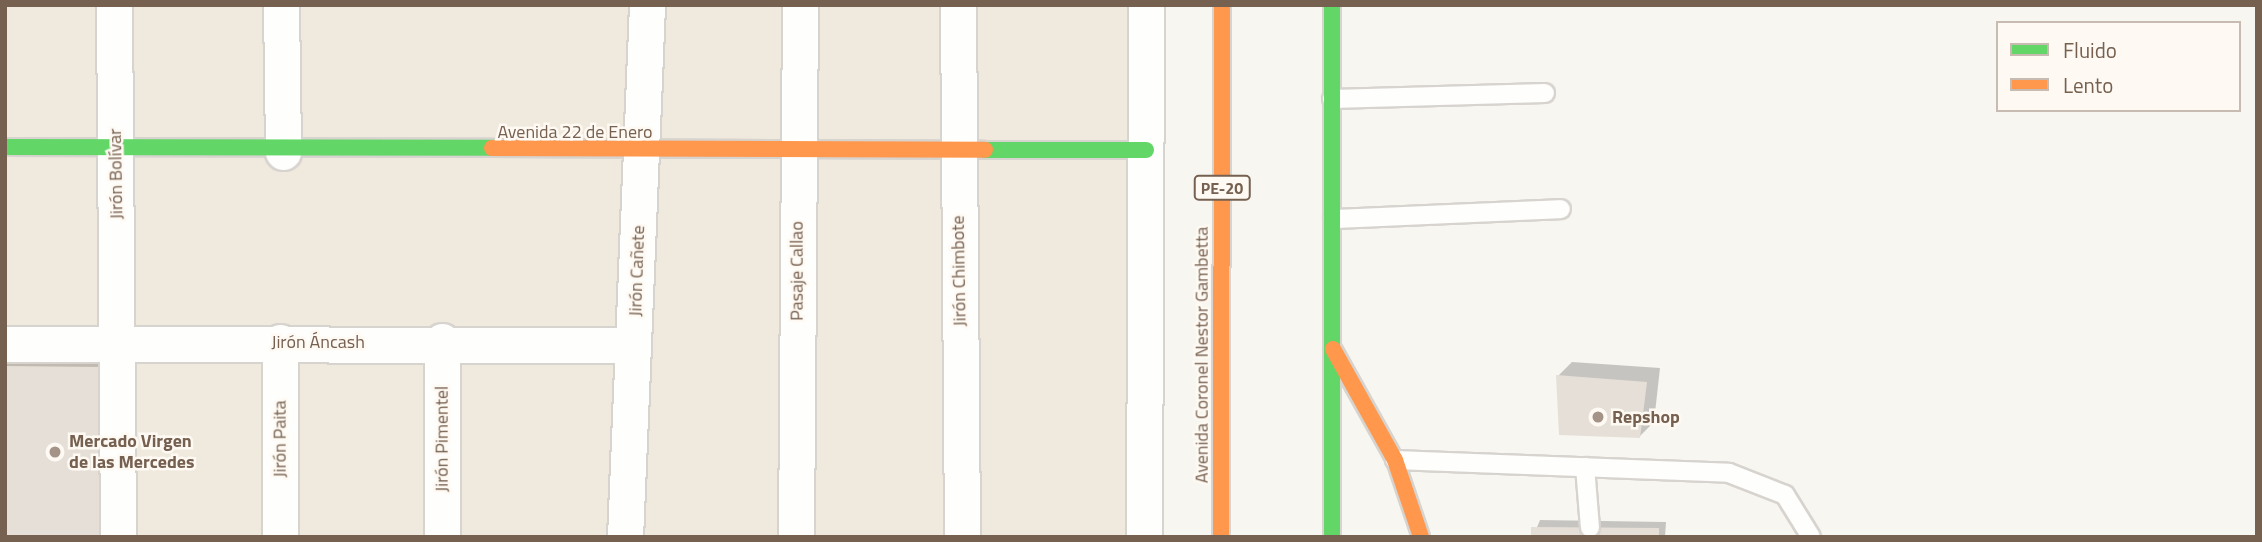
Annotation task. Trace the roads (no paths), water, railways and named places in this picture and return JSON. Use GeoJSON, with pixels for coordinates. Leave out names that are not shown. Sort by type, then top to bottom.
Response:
{"type":"FeatureCollection","features":[{"type":"Feature","properties":{"kind":"main road","name":"Avenida Coronel Nestor Gambetta"},"geometry":{"type":"LineString","coordinates":[[1221,537],[1222,5]]}},
{"type":"Feature","properties":{"kind":"main road"},"geometry":{"type":"LineString","coordinates":[[1332,537],[1334,5]]}},
{"type":"Feature","properties":{"kind":"main road","name":"Avenida 22 de Enero"},"geometry":{"type":"LineString","coordinates":[[5,148],[282,152],[1146,150]]}},
{"type":"Feature","properties":{"kind":"main road"},"geometry":{"type":"LineString","coordinates":[[1333,349],[1395,460],[1421,537]]}},
{"type":"Feature","properties":{"kind":"street","name":"Jirón Bolívar"},"geometry":{"type":"LineString","coordinates":[[114,5],[119,343],[118,537]]}},
{"type":"Feature","properties":{"kind":"street"},"geometry":{"type":"LineString","coordinates":[[281,5],[282,152]]}},
{"type":"Feature","properties":{"kind":"street","name":"Jirón Cañete"},"geometry":{"type":"LineString","coordinates":[[625,537],[631,345],[637,309],[640,151],[647,5]]}},
{"type":"Feature","properties":{"kind":"street","name":"Pasaje Callao"},"geometry":{"type":"LineString","coordinates":[[796,537],[800,5]]}},
{"type":"Feature","properties":{"kind":"street","name":"Jirón Chimbote"},"geometry":{"type":"LineString","coordinates":[[958,5],[962,537]]}},
{"type":"Feature","properties":{"kind":"street"},"geometry":{"type":"LineString","coordinates":[[1144,537],[1146,5]]}},
{"type":"Feature","properties":{"kind":"street","name":"Jirón Áncash"},"geometry":{"type":"LineString","coordinates":[[5,344],[442,341],[631,345]]}},
{"type":"Feature","properties":{"kind":"street","name":"Jirón Pimentel"},"geometry":{"type":"LineString","coordinates":[[442,341],[442,537]]}},
{"type":"Feature","properties":{"kind":"street","name":"Jirón Paita"},"geometry":{"type":"LineString","coordinates":[[280,342],[280,537]]}},
{"type":"Feature","properties":{"kind":"lane"},"geometry":{"type":"LineString","coordinates":[[1332,99],[1545,93]]}},
{"type":"Feature","properties":{"kind":"lane"},"geometry":{"type":"LineString","coordinates":[[1332,219],[1560,209]]}},
{"type":"Feature","properties":{"kind":"lane"},"geometry":{"type":"LineString","coordinates":[[1395,460],[1729,473],[1757,481],[1785,495],[1811,537]]}},
{"type":"Feature","properties":{"kind":"lane"},"geometry":{"type":"LineString","coordinates":[[1585,467],[1591,528]]}},
{"type":"Feature","properties":{"kind":"place","name":"Repshop"},"geometry":{"type":"Point","coordinates":[1598,417]}},
{"type":"Feature","properties":{"kind":"place","name":"Mercado Virgen de las Mercedes"},"geometry":{"type":"Point","coordinates":[55,452]}}]}
